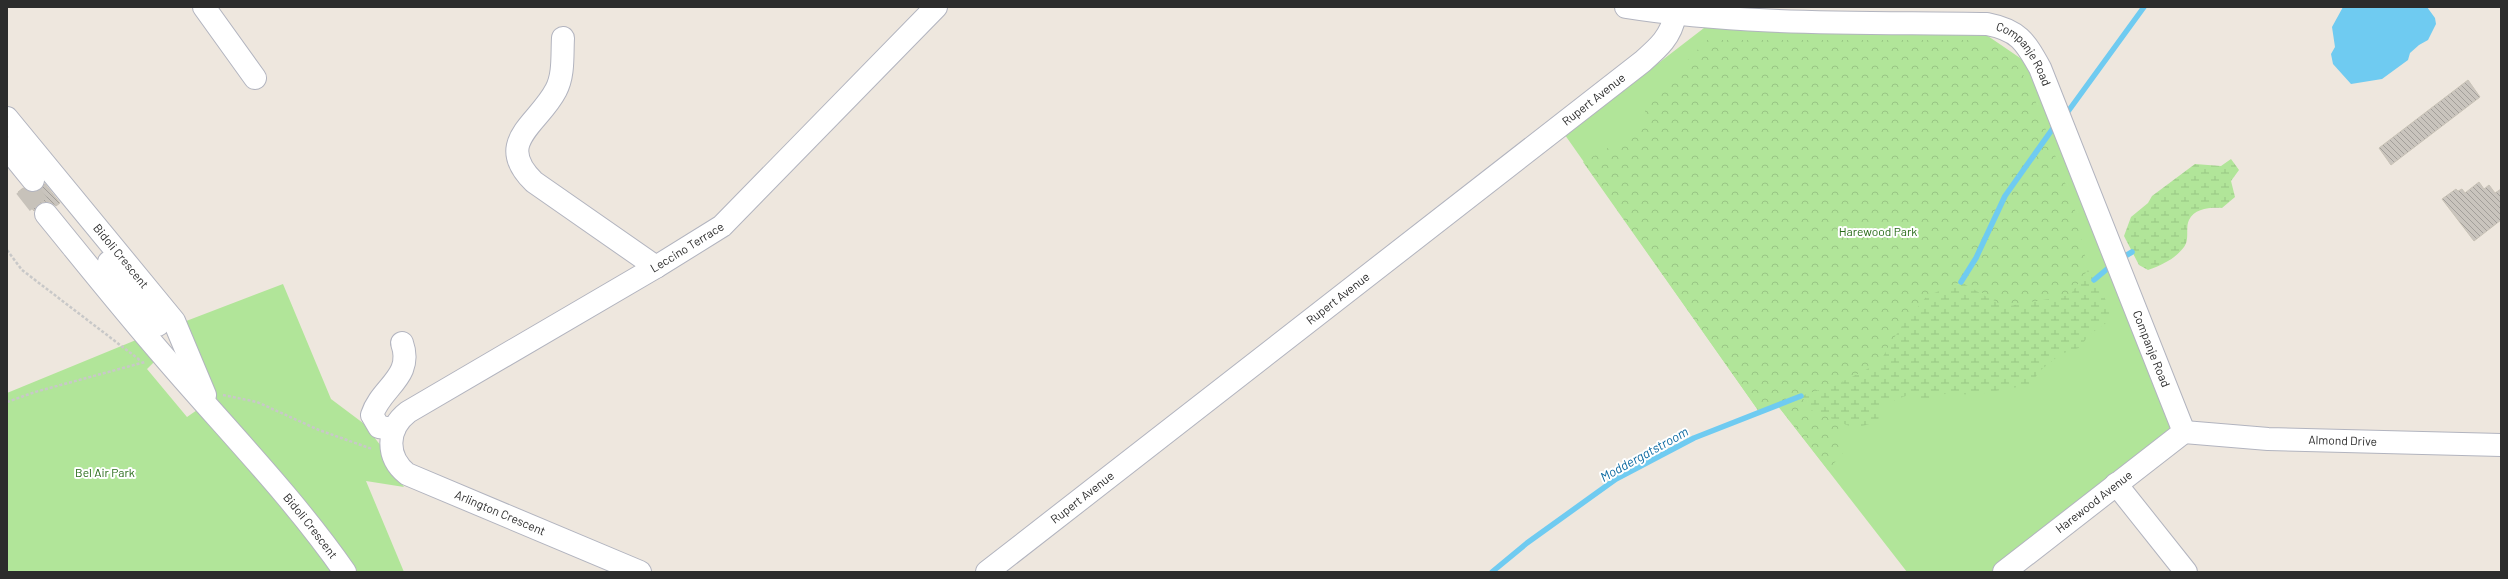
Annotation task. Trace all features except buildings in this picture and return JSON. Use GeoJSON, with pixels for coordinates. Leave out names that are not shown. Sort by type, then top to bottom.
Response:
{"type":"FeatureCollection","features":[{"type":"Feature","properties":{"kind":"street"},"geometry":{"type":"LineString","coordinates":[[204,7],[255,78]]}},
{"type":"Feature","properties":{"kind":"street","name":"Leccino Terrace"},"geometry":{"type":"LineString","coordinates":[[394,429],[408,412],[656,267],[722,226],[936,7]]}},
{"type":"Feature","properties":{"kind":"street","name":"Companje Road"},"geometry":{"type":"LineString","coordinates":[[1626,7],[1675,15],[1748,13],[1987,24],[2004,27],[2018,36],[2029,48],[2040,68],[2184,432]]}},
{"type":"Feature","properties":{"kind":"street","name":"Rupert Avenue"},"geometry":{"type":"LineString","coordinates":[[987,572],[1642,62],[1664,41],[1673,26],[1675,15]]}},
{"type":"Feature","properties":{"kind":"street"},"geometry":{"type":"LineString","coordinates":[[563,38],[560,81],[556,90],[520,137],[517,156],[520,166],[534,182],[656,267]]}},
{"type":"Feature","properties":{"kind":"street","name":"Bidoli Crescent"},"geometry":{"type":"LineString","coordinates":[[7,118],[174,321],[177,360]]}},
{"type":"Feature","properties":{"kind":"street"},"geometry":{"type":"LineString","coordinates":[[7,130],[33,180]]}},
{"type":"Feature","properties":{"kind":"street"},"geometry":{"type":"LineString","coordinates":[[7,148],[33,180]]}},
{"type":"Feature","properties":{"kind":"street"},"geometry":{"type":"LineString","coordinates":[[7,164],[33,180]]}},
{"type":"Feature","properties":{"kind":"street","name":"Bidoli Crescent"},"geometry":{"type":"LineString","coordinates":[[177,360],[166,334],[128,290],[79,219],[55,207],[70,227],[100,280],[177,360],[208,401],[328,547],[345,572]]}},
{"type":"Feature","properties":{"kind":"street"},"geometry":{"type":"LineString","coordinates":[[391,451],[394,429],[379,427],[372,415],[374,408],[398,378],[406,362],[402,343]]}},
{"type":"Feature","properties":{"kind":"street","name":"Almond Drive"},"geometry":{"type":"LineString","coordinates":[[2184,432],[2268,439],[2501,445]]}},
{"type":"Feature","properties":{"kind":"street","name":"Harewood Avenue"},"geometry":{"type":"LineString","coordinates":[[2004,572],[2184,432]]}},
{"type":"Feature","properties":{"kind":"street","name":"Arlington Crescent"},"geometry":{"type":"LineString","coordinates":[[391,451],[401,469],[413,477],[613,567],[640,572]]}},
{"type":"Feature","properties":{"kind":"street"},"geometry":{"type":"LineString","coordinates":[[2116,484],[2186,572]]}},
{"type":"Feature","properties":{"kind":"path"},"geometry":{"type":"LineString","coordinates":[[7,250],[22,270],[117,342],[135,359],[144,362]]}},
{"type":"Feature","properties":{"kind":"path"},"geometry":{"type":"LineString","coordinates":[[7,402],[35,392],[144,362],[177,360]]}},
{"type":"Feature","properties":{"kind":"path"},"geometry":{"type":"LineString","coordinates":[[208,401],[234,396],[257,402],[352,442],[373,449],[391,451]]}},
{"type":"Feature","properties":{"kind":"green space","name":"Harewood Park"},"geometry":{"type":"Polygon","coordinates":[[[1704,28],[1982,32],[2026,62],[2170,426],[2169,431],[2069,514],[1993,572],[1907,572],[1778,406],[1760,413],[1565,135],[1704,28]]]}},
{"type":"Feature","properties":{"kind":"green space","name":"Harewood Park"},"geometry":{"type":"Polygon","coordinates":[[[1707,40],[1968,40],[2003,47],[2029,83],[2076,213],[2088,270],[2070,295],[2004,307],[1978,290],[1901,327],[1879,363],[1842,382],[1802,396],[1830,416],[1840,421],[1838,431],[1834,433],[1835,440],[1843,453],[1828,470],[1778,406],[1760,413],[1583,162],[1643,128],[1646,103],[1707,40]]]}},
{"type":"Feature","properties":{"kind":"green space"},"geometry":{"type":"Polygon","coordinates":[[[2231,159],[2239,170],[2231,181],[2235,197],[2222,208],[2204,209],[2191,216],[2187,226],[2186,244],[2172,258],[2163,264],[2148,270],[2139,265],[2124,236],[2131,217],[2148,203],[2152,196],[2195,164],[2221,166],[2231,159]]]}},
{"type":"Feature","properties":{"kind":"green space"},"geometry":{"type":"Polygon","coordinates":[[[2088,270],[2111,309],[2106,323],[2090,334],[2079,348],[2061,354],[2042,369],[2029,385],[1974,395],[1947,393],[1927,401],[1908,395],[1880,406],[1878,422],[1854,428],[1811,410],[1801,396],[1842,382],[1879,363],[1901,327],[1927,296],[1961,282],[2004,307],[2070,295],[2088,270]]]}},
{"type":"Feature","properties":{"kind":"green space"},"geometry":{"type":"Polygon","coordinates":[[[283,284],[331,399],[363,423],[381,446],[388,466],[404,487],[366,481],[404,572],[357,572],[216,398],[181,323],[283,284]]]}},
{"type":"Feature","properties":{"kind":"green space","name":"Bel Air Park"},"geometry":{"type":"Polygon","coordinates":[[[136,340],[154,362],[147,369],[187,417],[200,408],[334,572],[7,572],[7,393],[136,340]]]}},
{"type":"Feature","properties":{"kind":"water"},"geometry":{"type":"Polygon","coordinates":[[[2343,7],[2427,7],[2435,18],[2436,24],[2428,40],[2419,45],[2410,53],[2408,60],[2382,79],[2351,84],[2333,64],[2331,54],[2335,47],[2332,27],[2343,7]]]}},
{"type":"Feature","properties":{"kind":"waterway"},"geometry":{"type":"LineString","coordinates":[[2064,117],[2144,7]]}},
{"type":"Feature","properties":{"kind":"waterway"},"geometry":{"type":"LineString","coordinates":[[1961,282],[1976,258],[2005,196],[2056,124]]}},
{"type":"Feature","properties":{"kind":"waterway"},"geometry":{"type":"LineString","coordinates":[[2120,259],[2132,252]]}},
{"type":"Feature","properties":{"kind":"waterway"},"geometry":{"type":"LineString","coordinates":[[2094,280],[2113,264]]}},
{"type":"Feature","properties":{"kind":"waterway","name":"Moddergatstroom"},"geometry":{"type":"LineString","coordinates":[[1492,572],[1527,543],[1616,479],[1694,438],[1801,396]]}},
{"type":"Feature","properties":{"kind":"tunnel"},"geometry":{"type":"LineString","coordinates":[[25,187],[46,214]]}}]}
